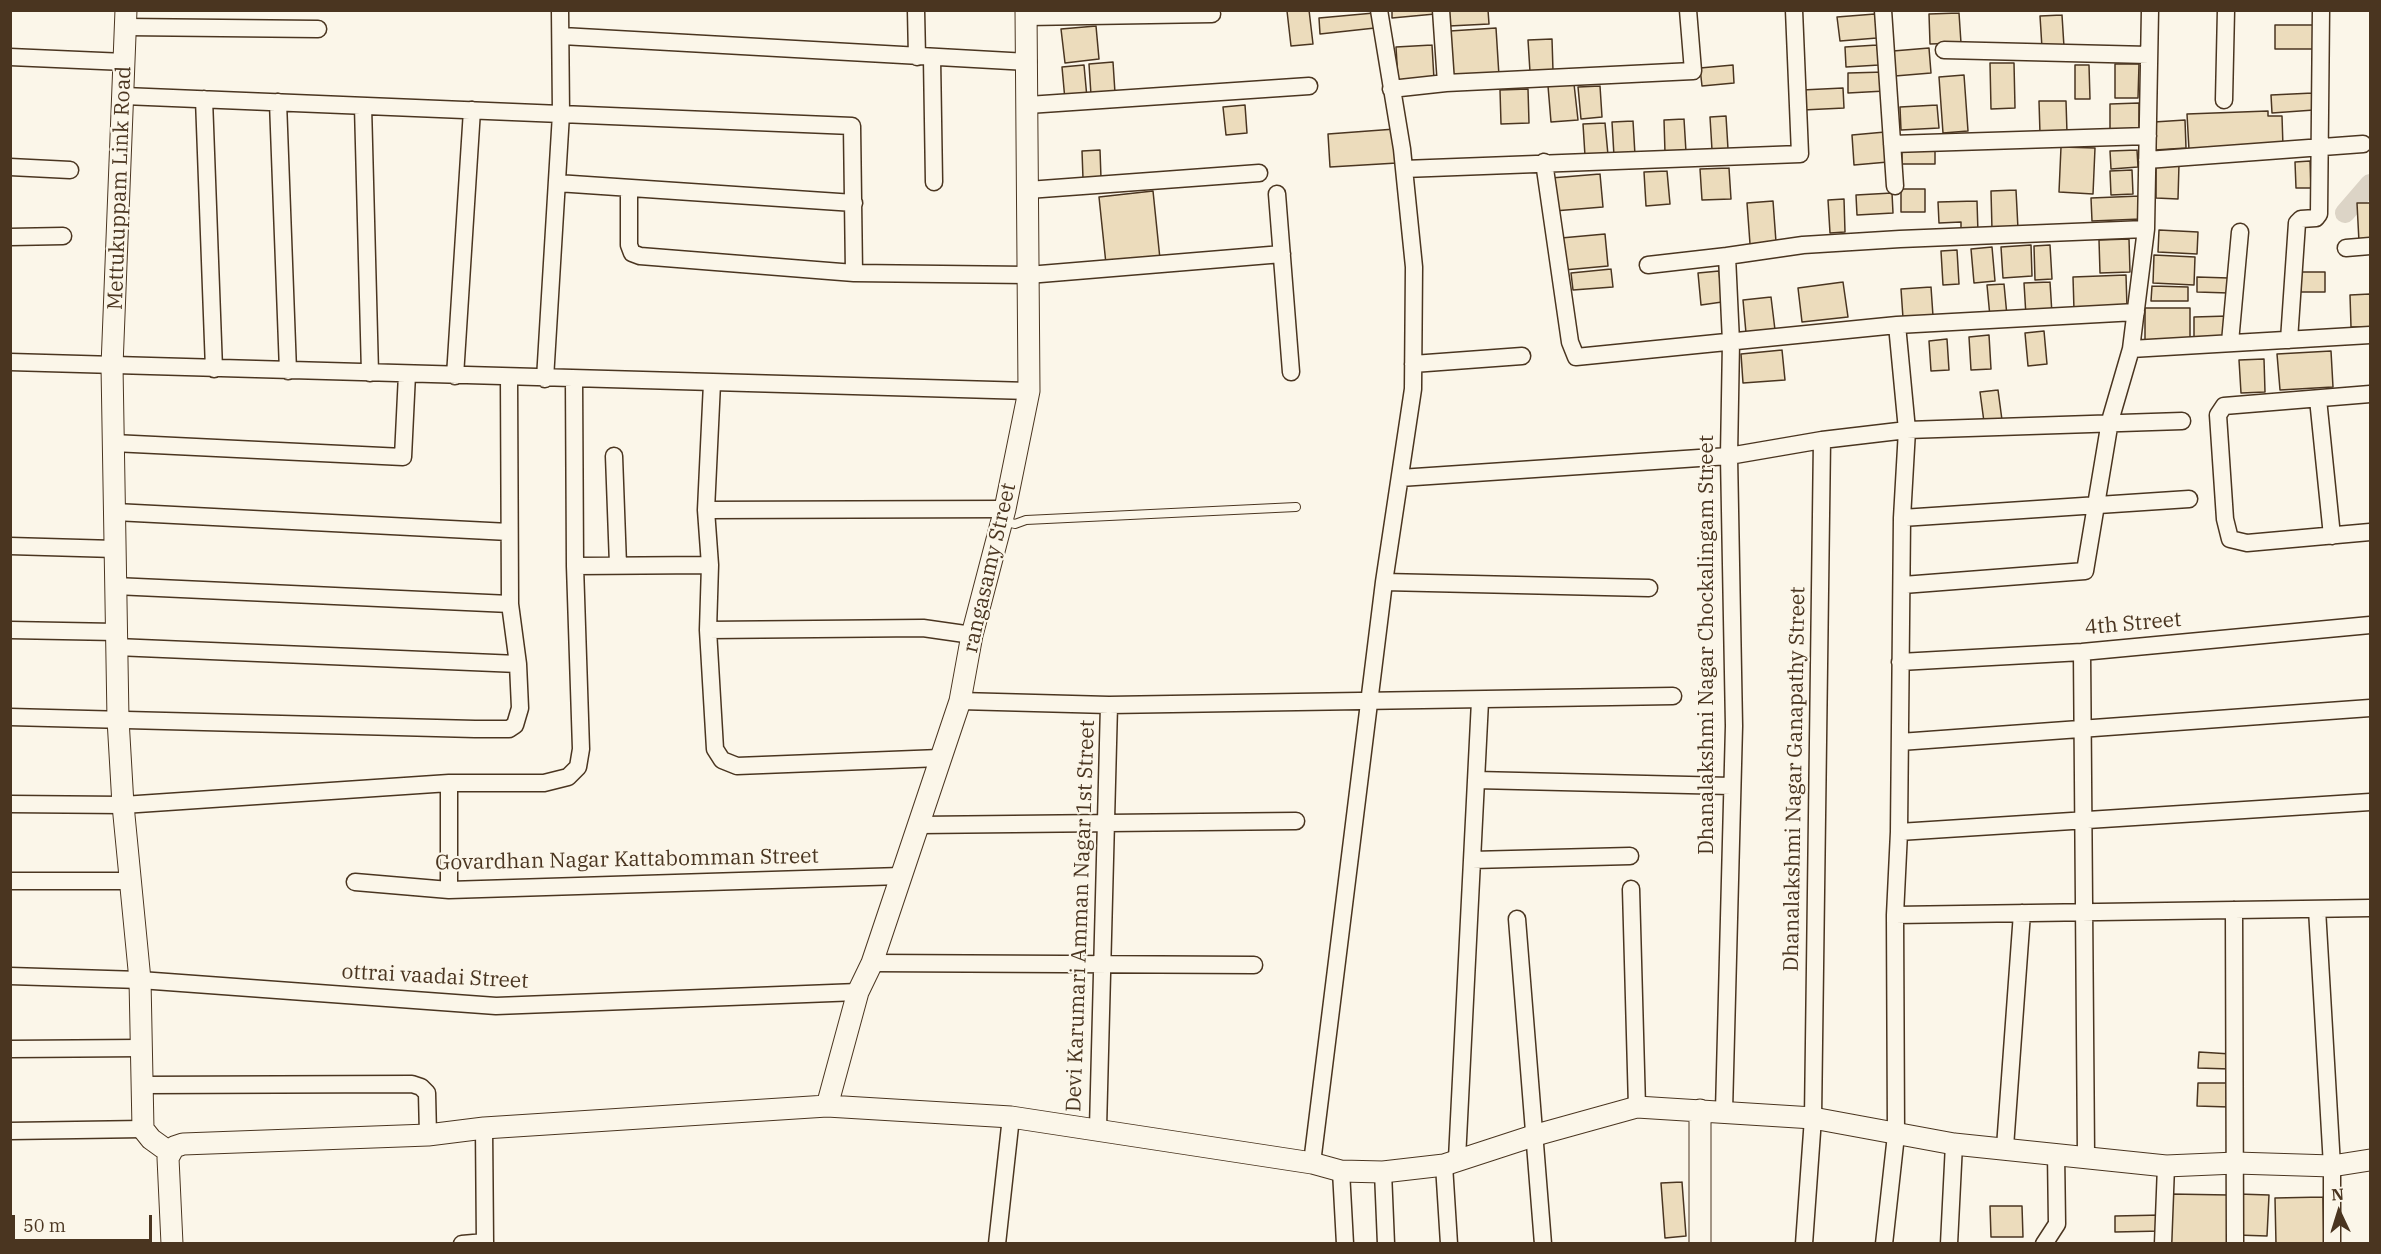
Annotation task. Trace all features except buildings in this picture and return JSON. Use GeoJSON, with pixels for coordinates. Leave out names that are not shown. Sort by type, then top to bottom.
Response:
{"type":"FeatureCollection","features":[{"type":"Feature","properties":{"kind":"street"},"geometry":{"type":"LineString","coordinates":[[545,378],[561,114],[560,10]]}},
{"type":"Feature","properties":{"kind":"street"},"geometry":{"type":"LineString","coordinates":[[916,10],[924,57],[934,182]]}},
{"type":"Feature","properties":{"kind":"street"},"geometry":{"type":"LineString","coordinates":[[1312,1163],[1384,582],[1413,389],[1414,267],[1404,169],[1379,10]]}},
{"type":"Feature","properties":{"kind":"street"},"geometry":{"type":"LineString","coordinates":[[1441,10],[1446,82]]}},
{"type":"Feature","properties":{"kind":"street"},"geometry":{"type":"LineString","coordinates":[[1391,89],[1446,82],[1693,71],[1688,10]]}},
{"type":"Feature","properties":{"kind":"street"},"geometry":{"type":"LineString","coordinates":[[1404,169],[1800,154],[1794,10]]}},
{"type":"Feature","properties":{"kind":"street"},"geometry":{"type":"LineString","coordinates":[[1883,10],[1895,186]]}},
{"type":"Feature","properties":{"kind":"street"},"geometry":{"type":"LineString","coordinates":[[1903,585],[2085,571],[2110,421],[2131,350],[2136,312],[2145,229],[2150,10]]}},
{"type":"Feature","properties":{"kind":"street"},"geometry":{"type":"LineString","coordinates":[[2224,100],[2226,10]]}},
{"type":"Feature","properties":{"kind":"street"},"geometry":{"type":"LineString","coordinates":[[2289,340],[2297,226],[2299,220],[2316,218],[2319,214],[2322,148],[2321,10]]}},
{"type":"Feature","properties":{"kind":"street"},"geometry":{"type":"LineString","coordinates":[[1026,14],[1212,14]]}},
{"type":"Feature","properties":{"kind":"street","name":"rangasamy Street"},"geometry":{"type":"LineString","coordinates":[[827,1106],[858,992],[872,963],[960,701],[972,635],[1003,515],[1029,391],[1026,14]]}},
{"type":"Feature","properties":{"kind":"street"},"geometry":{"type":"LineString","coordinates":[[126,19],[318,29]]}},
{"type":"Feature","properties":{"kind":"street","name":"Mettukuppam Link Road"},"geometry":{"type":"LineString","coordinates":[[126,19],[112,366],[117,719],[140,980],[144,1084],[143,1129]]}},
{"type":"Feature","properties":{"kind":"street"},"geometry":{"type":"LineString","coordinates":[[562,36],[1028,62]]}},
{"type":"Feature","properties":{"kind":"street"},"geometry":{"type":"LineString","coordinates":[[1944,50],[2150,55]]}},
{"type":"Feature","properties":{"kind":"street"},"geometry":{"type":"LineString","coordinates":[[10,57],[125,62]]}},
{"type":"Feature","properties":{"kind":"street"},"geometry":{"type":"LineString","coordinates":[[1028,105],[1309,86]]}},
{"type":"Feature","properties":{"kind":"street"},"geometry":{"type":"LineString","coordinates":[[124,96],[852,126],[854,273]]}},
{"type":"Feature","properties":{"kind":"street"},"geometry":{"type":"LineString","coordinates":[[204,99],[214,369]]}},
{"type":"Feature","properties":{"kind":"street"},"geometry":{"type":"LineString","coordinates":[[278,102],[288,371]]}},
{"type":"Feature","properties":{"kind":"street"},"geometry":{"type":"LineString","coordinates":[[363,106],[370,373]]}},
{"type":"Feature","properties":{"kind":"street"},"geometry":{"type":"LineString","coordinates":[[455,376],[472,110]]}},
{"type":"Feature","properties":{"kind":"street"},"geometry":{"type":"LineString","coordinates":[[1892,144],[2148,136]]}},
{"type":"Feature","properties":{"kind":"street"},"geometry":{"type":"LineString","coordinates":[[2147,160],[2363,144]]}},
{"type":"Feature","properties":{"kind":"street"},"geometry":{"type":"LineString","coordinates":[[1544,162],[1574,356],[1579,358],[1897,325],[2136,312]]}},
{"type":"Feature","properties":{"kind":"street"},"geometry":{"type":"LineString","coordinates":[[10,167],[70,170]]}},
{"type":"Feature","properties":{"kind":"street"},"geometry":{"type":"LineString","coordinates":[[1028,190],[1258,173]]}},
{"type":"Feature","properties":{"kind":"street"},"geometry":{"type":"LineString","coordinates":[[557,183],[854,203]]}},
{"type":"Feature","properties":{"kind":"street"},"geometry":{"type":"LineString","coordinates":[[629,188],[629,245],[632,253],[640,256],[854,273],[1028,275],[1282,254]]}},
{"type":"Feature","properties":{"kind":"street"},"geometry":{"type":"LineString","coordinates":[[1277,194],[1291,372]]}},
{"type":"Feature","properties":{"kind":"street"},"geometry":{"type":"LineString","coordinates":[[1648,265],[1803,245],[2145,229]]}},
{"type":"Feature","properties":{"kind":"street"},"geometry":{"type":"LineString","coordinates":[[2230,342],[2240,232]]}},
{"type":"Feature","properties":{"kind":"street"},"geometry":{"type":"LineString","coordinates":[[10,237],[63,236]]}},
{"type":"Feature","properties":{"kind":"street"},"geometry":{"type":"LineString","coordinates":[[2346,248],[2370,246]]}},
{"type":"Feature","properties":{"kind":"street","name":"Dhanalakshmi Nagar Chockalingam Street"},"geometry":{"type":"LineString","coordinates":[[1724,1111],[1734,726],[1730,456],[1731,342],[1727,256]]}},
{"type":"Feature","properties":{"kind":"street"},"geometry":{"type":"LineString","coordinates":[[1884,1244],[1896,1135],[1895,915],[1899,832],[1902,518],[1907,430],[1897,325]]}},
{"type":"Feature","properties":{"kind":"street"},"geometry":{"type":"LineString","coordinates":[[2131,350],[2370,335]]}},
{"type":"Feature","properties":{"kind":"street"},"geometry":{"type":"LineString","coordinates":[[1413,364],[1522,356]]}},
{"type":"Feature","properties":{"kind":"street"},"geometry":{"type":"LineString","coordinates":[[10,362],[1029,391]]}},
{"type":"Feature","properties":{"kind":"street"},"geometry":{"type":"LineString","coordinates":[[113,443],[403,457],[407,374]]}},
{"type":"Feature","properties":{"kind":"street"},"geometry":{"type":"LineString","coordinates":[[10,717],[509,729],[518,720],[520,708],[518,664],[510,604],[509,377]]}},
{"type":"Feature","properties":{"kind":"street"},"geometry":{"type":"LineString","coordinates":[[10,804],[123,805],[449,783],[544,783],[568,777],[578,767],[581,749],[575,566],[574,379]]}},
{"type":"Feature","properties":{"kind":"street"},"geometry":{"type":"LineString","coordinates":[[712,383],[706,510],[710,565],[708,630],[715,749],[722,760],[736,766],[940,758]]}},
{"type":"Feature","properties":{"kind":"street"},"geometry":{"type":"LineString","coordinates":[[2370,394],[2224,406],[2218,415],[2225,519],[2230,539],[2247,543],[2370,532]]}},
{"type":"Feature","properties":{"kind":"street"},"geometry":{"type":"LineString","coordinates":[[2318,399],[2332,536]]}},
{"type":"Feature","properties":{"kind":"street"},"geometry":{"type":"LineString","coordinates":[[1400,478],[1730,456],[1822,440],[1907,430],[2110,421],[2182,421]]}},
{"type":"Feature","properties":{"kind":"street","name":"Dhanalakshmi Nagar Ganapathy Street"},"geometry":{"type":"LineString","coordinates":[[1804,1244],[1813,1118],[1822,440]]}},
{"type":"Feature","properties":{"kind":"street"},"geometry":{"type":"LineString","coordinates":[[614,456],[618,565]]}},
{"type":"Feature","properties":{"kind":"street"},"geometry":{"type":"LineString","coordinates":[[1902,518],[2189,499]]}},
{"type":"Feature","properties":{"kind":"street"},"geometry":{"type":"LineString","coordinates":[[706,510],[1003,515]]}},
{"type":"Feature","properties":{"kind":"street"},"geometry":{"type":"LineString","coordinates":[[115,512],[509,532]]}},
{"type":"Feature","properties":{"kind":"street"},"geometry":{"type":"LineString","coordinates":[[10,546],[115,549]]}},
{"type":"Feature","properties":{"kind":"street"},"geometry":{"type":"LineString","coordinates":[[575,566],[710,565]]}},
{"type":"Feature","properties":{"kind":"street"},"geometry":{"type":"LineString","coordinates":[[1384,582],[1649,588]]}},
{"type":"Feature","properties":{"kind":"street"},"geometry":{"type":"LineString","coordinates":[[116,586],[510,604]]}},
{"type":"Feature","properties":{"kind":"street","name":"4th Street"},"geometry":{"type":"LineString","coordinates":[[1900,662],[2082,652],[2370,625]]}},
{"type":"Feature","properties":{"kind":"street"},"geometry":{"type":"LineString","coordinates":[[708,630],[923,628],[972,635]]}},
{"type":"Feature","properties":{"kind":"street"},"geometry":{"type":"LineString","coordinates":[[10,630],[116,639],[518,664]]}},
{"type":"Feature","properties":{"kind":"street"},"geometry":{"type":"LineString","coordinates":[[2082,652],[2086,1155]]}},
{"type":"Feature","properties":{"kind":"street"},"geometry":{"type":"LineString","coordinates":[[960,701],[1109,705],[1369,700],[1480,701],[1673,696]]}},
{"type":"Feature","properties":{"kind":"street"},"geometry":{"type":"LineString","coordinates":[[1449,1244],[1450,1162],[1472,860],[1480,701]]}},
{"type":"Feature","properties":{"kind":"street","name":"Devi Karumari Amman Nagar 1st Street"},"geometry":{"type":"LineString","coordinates":[[1098,1128],[1100,964],[1109,705]]}},
{"type":"Feature","properties":{"kind":"street"},"geometry":{"type":"LineString","coordinates":[[1900,742],[2370,708]]}},
{"type":"Feature","properties":{"kind":"street"},"geometry":{"type":"LineString","coordinates":[[1476,780],[1731,786]]}},
{"type":"Feature","properties":{"kind":"street"},"geometry":{"type":"LineString","coordinates":[[449,783],[449,890]]}},
{"type":"Feature","properties":{"kind":"street"},"geometry":{"type":"LineString","coordinates":[[1899,832],[2370,802]]}},
{"type":"Feature","properties":{"kind":"street"},"geometry":{"type":"LineString","coordinates":[[919,825],[1296,821]]}},
{"type":"Feature","properties":{"kind":"street"},"geometry":{"type":"LineString","coordinates":[[1472,860],[1630,856]]}},
{"type":"Feature","properties":{"kind":"street","name":"Govardhan Nagar Kattabomman Street"},"geometry":{"type":"LineString","coordinates":[[355,882],[449,890],[901,876]]}},
{"type":"Feature","properties":{"kind":"street"},"geometry":{"type":"LineString","coordinates":[[10,881],[130,881]]}},
{"type":"Feature","properties":{"kind":"street"},"geometry":{"type":"LineString","coordinates":[[1631,890],[1637,1107]]}},
{"type":"Feature","properties":{"kind":"street"},"geometry":{"type":"LineString","coordinates":[[1895,915],[2370,908]]}},
{"type":"Feature","properties":{"kind":"street"},"geometry":{"type":"LineString","coordinates":[[2317,909],[2332,1166],[2332,1244]]}},
{"type":"Feature","properties":{"kind":"street"},"geometry":{"type":"LineString","coordinates":[[2234,910],[2235,1244]]}},
{"type":"Feature","properties":{"kind":"street"},"geometry":{"type":"LineString","coordinates":[[2005,1148],[2022,913]]}},
{"type":"Feature","properties":{"kind":"street"},"geometry":{"type":"LineString","coordinates":[[1517,919],[1543,1244]]}},
{"type":"Feature","properties":{"kind":"street"},"geometry":{"type":"LineString","coordinates":[[872,963],[1254,965]]}},
{"type":"Feature","properties":{"kind":"street","name":"ottrai vaadai Street"},"geometry":{"type":"LineString","coordinates":[[10,976],[140,980],[496,1006],[858,992]]}},
{"type":"Feature","properties":{"kind":"street"},"geometry":{"type":"LineString","coordinates":[[10,1049],[142,1048]]}},
{"type":"Feature","properties":{"kind":"street"},"geometry":{"type":"LineString","coordinates":[[144,1084],[412,1084],[421,1087],[427,1093],[428,1135]]}},
{"type":"Feature","properties":{"kind":"street"},"geometry":{"type":"LineString","coordinates":[[169,1152],[183,1144],[428,1135],[484,1128],[827,1106],[1011,1117],[1098,1128],[1312,1163],[1341,1171],[1383,1172],[1450,1162],[1637,1107],[1813,1118],[1954,1144],[2086,1155],[2166,1166],[2236,1163],[2332,1166],[2370,1160]]}},
{"type":"Feature","properties":{"kind":"street"},"geometry":{"type":"LineString","coordinates":[[1700,1110],[1700,1244]]}},
{"type":"Feature","properties":{"kind":"street"},"geometry":{"type":"LineString","coordinates":[[998,1244],[1011,1117]]}},
{"type":"Feature","properties":{"kind":"street"},"geometry":{"type":"LineString","coordinates":[[462,1244],[485,1243],[484,1128]]}},
{"type":"Feature","properties":{"kind":"street"},"geometry":{"type":"LineString","coordinates":[[10,1131],[143,1129],[150,1139],[169,1152]]}},
{"type":"Feature","properties":{"kind":"street"},"geometry":{"type":"LineString","coordinates":[[1949,1244],[1954,1144]]}},
{"type":"Feature","properties":{"kind":"street"},"geometry":{"type":"LineString","coordinates":[[169,1152],[172,1244]]}},
{"type":"Feature","properties":{"kind":"street"},"geometry":{"type":"LineString","coordinates":[[2044,1244],[2057,1224],[2056,1153]]}},
{"type":"Feature","properties":{"kind":"street"},"geometry":{"type":"LineString","coordinates":[[2163,1244],[2166,1166]]}},
{"type":"Feature","properties":{"kind":"street"},"geometry":{"type":"LineString","coordinates":[[1341,1171],[1345,1244]]}},
{"type":"Feature","properties":{"kind":"street"},"geometry":{"type":"LineString","coordinates":[[1383,1172],[1386,1244]]}},
{"type":"Feature","properties":{"kind":"lane"},"geometry":{"type":"LineString","coordinates":[[1003,515],[1015,524],[1026,520],[1296,507]]}},
{"type":"Feature","properties":{"kind":"waterway"},"geometry":{"type":"LineString","coordinates":[[2345,213],[2370,184]]}}]}
